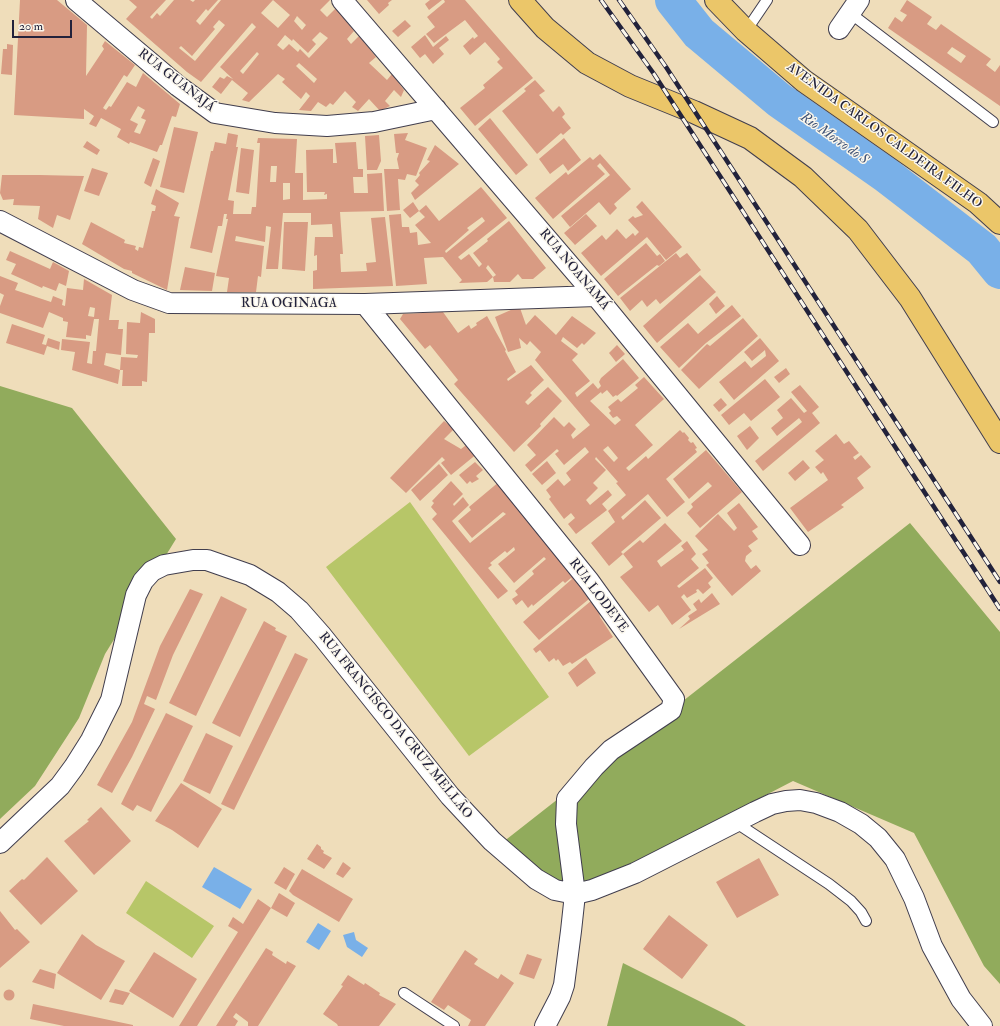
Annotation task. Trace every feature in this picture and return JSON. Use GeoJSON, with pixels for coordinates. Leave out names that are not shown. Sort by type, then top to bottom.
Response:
{"type":"FeatureCollection","features":[{"type":"Feature","properties":{"kind":"main road"},"geometry":{"type":"LineString","coordinates":[[520,0],[545,28],[587,63],[630,86],[694,112],[750,138],[803,177],[858,230],[910,298],[1000,442]]}},
{"type":"Feature","properties":{"kind":"main road","name":"AVENIDA CARLOS CALDEIRA FILHO"},"geometry":{"type":"LineString","coordinates":[[716,0],[746,31],[804,81],[978,204],[1000,223]]}},
{"type":"Feature","properties":{"kind":"street","name":"RUA GUANAJÁ"},"geometry":{"type":"LineString","coordinates":[[76,0],[178,86],[215,113],[275,123],[327,126],[374,122],[436,109]]}},
{"type":"Feature","properties":{"kind":"street","name":"RUA NOANAMÁ"},"geometry":{"type":"LineString","coordinates":[[342,0],[596,296],[800,545]]}},
{"type":"Feature","properties":{"kind":"street","name":"RUA OGINAGA"},"geometry":{"type":"LineString","coordinates":[[0,221],[133,290],[169,303],[366,304],[596,296]]}},
{"type":"Feature","properties":{"kind":"street","name":"RUA LODEVE"},"geometry":{"type":"LineString","coordinates":[[366,304],[589,581],[674,699],[671,710],[612,750],[594,767],[567,799],[566,824],[575,894]]}},
{"type":"Feature","properties":{"kind":"street","name":"RUA FRANCISCO DA CRUZ MELLÃO"},"geometry":{"type":"LineString","coordinates":[[0,843],[60,786],[74,768],[91,740],[111,700],[136,595],[143,581],[152,571],[164,565],[193,560],[207,560],[250,575],[278,592],[299,610],[322,636],[450,796],[492,840],[536,879],[555,890],[575,894],[592,890],[635,872],[772,804],[800,800],[816,803],[840,812],[861,824],[878,838],[895,859],[914,898],[932,946],[961,999],[982,1026]]}},
{"type":"Feature","properties":{"kind":"street"},"geometry":{"type":"LineString","coordinates":[[544,1026],[560,997],[564,985],[575,894]]}},
{"type":"Feature","properties":{"kind":"lane"},"geometry":{"type":"LineString","coordinates":[[746,31],[767,0]]}},
{"type":"Feature","properties":{"kind":"lane"},"geometry":{"type":"LineString","coordinates":[[849,14],[993,122]]}},
{"type":"Feature","properties":{"kind":"lane"},"geometry":{"type":"LineString","coordinates":[[735,822],[829,884],[851,901],[861,912],[866,922]]}},
{"type":"Feature","properties":{"kind":"lane"},"geometry":{"type":"LineString","coordinates":[[404,993],[454,1026]]}},
{"type":"Feature","properties":{"kind":"green space"},"geometry":{"type":"Polygon","coordinates":[[[0,386],[72,408],[176,539],[105,654],[79,718],[35,786],[0,819],[0,386]]]}},
{"type":"Feature","properties":{"kind":"green space"},"geometry":{"type":"Polygon","coordinates":[[[410,502],[549,697],[469,756],[326,567],[410,502]]]}},
{"type":"Feature","properties":{"kind":"green space"},"geometry":{"type":"Polygon","coordinates":[[[910,523],[1000,632],[1000,984],[984,966],[914,833],[793,781],[575,894],[498,846],[910,523]]]}},
{"type":"Feature","properties":{"kind":"green space"},"geometry":{"type":"Polygon","coordinates":[[[146,881],[214,926],[192,958],[126,913],[146,881]]]}},
{"type":"Feature","properties":{"kind":"green space"},"geometry":{"type":"Polygon","coordinates":[[[623,963],[735,1019],[746,1026],[607,1026],[623,963]]]}},
{"type":"Feature","properties":{"kind":"water"},"geometry":{"type":"Polygon","coordinates":[[[214,867],[252,889],[240,909],[202,887],[214,867]]]}},
{"type":"Feature","properties":{"kind":"water"},"geometry":{"type":"Polygon","coordinates":[[[318,923],[331,931],[319,950],[306,942],[318,923]]]}},
{"type":"Feature","properties":{"kind":"water"},"geometry":{"type":"Polygon","coordinates":[[[354,932],[356,940],[368,948],[362,957],[347,947],[343,935],[354,932]]]}},
{"type":"Feature","properties":{"kind":"building"},"geometry":{"type":"Polygon","coordinates":[[[20,0],[57,0],[87,25],[86,76],[104,49],[102,46],[105,41],[135,65],[127,77],[124,75],[103,108],[106,110],[109,106],[111,107],[127,82],[136,87],[143,73],[180,104],[176,117],[172,116],[162,145],[160,145],[157,152],[130,142],[129,144],[117,137],[121,129],[101,118],[96,127],[89,124],[94,116],[84,109],[84,119],[14,115],[20,0]],[[138,106],[130,120],[138,124],[134,132],[140,134],[146,120],[141,118],[145,110],[138,106]]]}},
{"type":"Feature","properties":{"kind":"building"},"geometry":{"type":"Polygon","coordinates":[[[129,0],[166,0],[150,17],[152,19],[157,13],[160,16],[174,0],[190,0],[193,2],[195,0],[218,0],[208,11],[206,9],[196,21],[200,25],[221,0],[273,0],[330,0],[320,10],[327,17],[336,8],[354,31],[347,39],[351,44],[359,36],[376,57],[369,63],[387,80],[392,74],[404,90],[401,97],[394,90],[385,101],[390,106],[380,111],[369,99],[358,111],[352,107],[356,102],[345,91],[333,105],[330,103],[326,107],[318,102],[311,111],[299,110],[310,96],[306,92],[301,99],[282,82],[285,79],[278,74],[249,102],[242,100],[248,93],[232,80],[221,94],[212,87],[220,77],[224,79],[227,76],[233,79],[220,67],[256,27],[252,23],[201,82],[187,72],[126,19],[137,7],[129,0]],[[273,0],[261,13],[278,28],[290,15],[273,0]],[[297,16],[294,21],[302,30],[306,25],[297,16]],[[219,20],[213,27],[215,29],[192,56],[181,46],[179,48],[195,61],[225,25],[219,20]],[[320,32],[312,40],[316,44],[308,53],[293,39],[292,41],[285,35],[277,45],[283,50],[289,44],[298,52],[300,49],[309,58],[328,38],[320,32]],[[257,52],[240,71],[243,74],[259,54],[257,52]],[[299,63],[296,66],[314,83],[317,79],[299,63]]]}},
{"type":"Feature","properties":{"kind":"building"},"geometry":{"type":"Polygon","coordinates":[[[367,0],[392,0],[388,3],[389,5],[379,14],[367,0]]]}},
{"type":"Feature","properties":{"kind":"building"},"geometry":{"type":"Polygon","coordinates":[[[430,0],[442,0],[429,10],[425,4],[430,0]]]}},
{"type":"Feature","properties":{"kind":"building"},"geometry":{"type":"Polygon","coordinates":[[[444,0],[465,0],[533,78],[475,126],[460,108],[485,88],[483,85],[503,68],[497,62],[500,59],[485,42],[470,55],[463,46],[473,37],[474,39],[478,36],[465,20],[434,43],[426,34],[435,27],[427,17],[445,2],[444,0]]]}},
{"type":"Feature","properties":{"kind":"building"},"geometry":{"type":"Polygon","coordinates":[[[907,0],[932,17],[927,24],[936,30],[941,24],[991,59],[986,65],[995,72],[1000,65],[1000,106],[888,28],[895,17],[902,22],[907,15],[900,11],[907,0]],[[952,47],[947,53],[961,63],[966,56],[952,47]]]}},
{"type":"Feature","properties":{"kind":"building"},"geometry":{"type":"Polygon","coordinates":[[[405,20],[411,26],[398,37],[392,31],[405,20]]]}},
{"type":"Feature","properties":{"kind":"building"},"geometry":{"type":"Polygon","coordinates":[[[425,35],[433,47],[446,36],[449,40],[439,48],[444,54],[433,64],[425,54],[420,58],[411,47],[425,35]]]}},
{"type":"Feature","properties":{"kind":"building"},"geometry":{"type":"Polygon","coordinates":[[[7,44],[13,45],[12,75],[1,74],[3,49],[7,49],[7,44]]]}},
{"type":"Feature","properties":{"kind":"building"},"geometry":{"type":"Polygon","coordinates":[[[535,80],[545,91],[539,95],[553,112],[559,106],[561,108],[565,114],[562,117],[571,128],[563,135],[561,133],[537,154],[502,111],[526,91],[524,89],[535,80]]]}},
{"type":"Feature","properties":{"kind":"building"},"geometry":{"type":"Polygon","coordinates":[[[490,118],[528,165],[516,175],[478,129],[490,118]]]}},
{"type":"Feature","properties":{"kind":"building"},"geometry":{"type":"Polygon","coordinates":[[[174,127],[198,132],[184,193],[160,187],[174,127]]]}},
{"type":"Feature","properties":{"kind":"building"},"geometry":{"type":"Polygon","coordinates":[[[228,133],[238,135],[236,147],[238,147],[228,200],[234,201],[233,214],[251,214],[252,207],[256,207],[260,143],[257,143],[258,138],[297,139],[295,173],[303,173],[303,200],[327,199],[327,194],[324,195],[325,192],[307,192],[306,150],[333,149],[333,163],[337,163],[335,143],[356,142],[358,169],[363,169],[363,177],[353,177],[354,193],[368,193],[367,174],[382,173],[384,211],[340,212],[343,254],[340,254],[341,272],[367,271],[366,263],[376,262],[371,218],[385,217],[393,286],[313,289],[313,271],[317,270],[317,255],[314,256],[315,237],[333,237],[332,224],[311,225],[311,213],[283,213],[278,269],[266,269],[271,227],[266,226],[265,242],[236,236],[235,241],[264,246],[261,277],[258,276],[256,292],[227,292],[229,278],[216,276],[228,219],[226,219],[227,214],[224,214],[222,226],[218,226],[212,253],[190,248],[211,151],[213,151],[215,142],[226,144],[228,133]],[[271,166],[270,182],[276,182],[277,166],[271,166]],[[283,183],[283,200],[290,199],[290,183],[283,183]]]}},
{"type":"Feature","properties":{"kind":"building"},"geometry":{"type":"Polygon","coordinates":[[[408,133],[405,140],[427,148],[416,176],[407,174],[405,180],[398,179],[400,210],[387,211],[384,169],[399,169],[397,159],[399,153],[396,153],[394,134],[408,133]]]}},
{"type":"Feature","properties":{"kind":"building"},"geometry":{"type":"Polygon","coordinates":[[[379,135],[381,161],[377,170],[367,170],[365,136],[379,135]]]}},
{"type":"Feature","properties":{"kind":"building"},"geometry":{"type":"Polygon","coordinates":[[[564,138],[581,160],[568,171],[563,164],[550,174],[539,159],[564,138]]]}},
{"type":"Feature","properties":{"kind":"building"},"geometry":{"type":"Polygon","coordinates":[[[87,141],[100,150],[97,155],[83,147],[87,141]]]}},
{"type":"Feature","properties":{"kind":"building"},"geometry":{"type":"Polygon","coordinates":[[[435,145],[459,164],[415,200],[411,193],[419,185],[415,181],[420,175],[419,173],[430,161],[427,160],[435,145]]]}},
{"type":"Feature","properties":{"kind":"building"},"geometry":{"type":"Polygon","coordinates":[[[241,148],[254,150],[249,194],[236,192],[241,148]]]}},
{"type":"Feature","properties":{"kind":"building"},"geometry":{"type":"Polygon","coordinates":[[[600,154],[631,189],[614,204],[617,208],[610,215],[599,202],[570,227],[561,216],[610,175],[600,163],[597,166],[605,174],[553,219],[535,198],[566,172],[568,175],[590,157],[593,160],[600,154]]]}},
{"type":"Feature","properties":{"kind":"building"},"geometry":{"type":"Polygon","coordinates":[[[153,158],[160,161],[151,187],[144,183],[153,158]]]}},
{"type":"Feature","properties":{"kind":"building"},"geometry":{"type":"Polygon","coordinates":[[[92,168],[108,173],[99,196],[84,191],[92,168]]]}},
{"type":"Feature","properties":{"kind":"building"},"geometry":{"type":"Polygon","coordinates":[[[2,175],[84,176],[70,220],[57,215],[53,228],[38,219],[40,206],[13,205],[14,199],[3,200],[0,193],[2,175]]]}},
{"type":"Feature","properties":{"kind":"building"},"geometry":{"type":"Polygon","coordinates":[[[481,187],[507,218],[458,257],[461,260],[469,254],[479,267],[482,264],[473,253],[509,221],[546,268],[533,279],[522,279],[518,274],[510,282],[494,282],[493,277],[487,282],[459,283],[462,280],[443,257],[424,258],[427,284],[396,286],[389,215],[401,214],[402,227],[409,227],[410,233],[417,232],[418,245],[431,243],[415,225],[425,217],[419,211],[426,205],[439,221],[481,187]],[[482,217],[467,228],[469,230],[445,251],[446,253],[485,221],[482,217]],[[488,265],[486,268],[493,277],[496,275],[488,265]]]}},
{"type":"Feature","properties":{"kind":"building"},"geometry":{"type":"Polygon","coordinates":[[[156,189],[179,203],[174,216],[180,217],[167,290],[132,273],[132,271],[124,269],[82,244],[91,222],[125,240],[124,243],[136,246],[135,249],[138,251],[139,247],[143,248],[152,211],[155,211],[156,206],[151,204],[156,189]]]}},
{"type":"Feature","properties":{"kind":"building"},"geometry":{"type":"Polygon","coordinates":[[[642,201],[682,247],[666,260],[647,237],[601,276],[581,253],[602,235],[606,240],[617,229],[626,239],[633,233],[635,236],[639,232],[628,220],[633,216],[635,218],[643,215],[636,207],[642,201]]]}},
{"type":"Feature","properties":{"kind":"building"},"geometry":{"type":"Polygon","coordinates":[[[413,202],[419,211],[410,218],[403,210],[413,202]]]}},
{"type":"Feature","properties":{"kind":"building"},"geometry":{"type":"Polygon","coordinates":[[[586,214],[597,226],[575,245],[564,233],[586,214]]]}},
{"type":"Feature","properties":{"kind":"building"},"geometry":{"type":"Polygon","coordinates":[[[284,222],[308,222],[305,271],[282,269],[284,222]]]}},
{"type":"Feature","properties":{"kind":"building"},"geometry":{"type":"Polygon","coordinates":[[[646,243],[657,256],[660,254],[665,261],[659,266],[657,265],[618,296],[604,279],[646,243]]]}},
{"type":"Feature","properties":{"kind":"building"},"geometry":{"type":"Polygon","coordinates":[[[10,251],[50,269],[53,262],[69,271],[66,286],[59,283],[56,291],[43,286],[42,288],[11,274],[16,264],[6,260],[10,251]]]}},
{"type":"Feature","properties":{"kind":"building"},"geometry":{"type":"Polygon","coordinates":[[[676,253],[680,258],[687,253],[701,270],[660,304],[656,299],[647,307],[642,300],[630,311],[620,298],[676,253]]]}},
{"type":"Feature","properties":{"kind":"building"},"geometry":{"type":"Polygon","coordinates":[[[185,267],[215,273],[212,291],[180,290],[185,267]]]}},
{"type":"Feature","properties":{"kind":"building"},"geometry":{"type":"Polygon","coordinates":[[[700,275],[716,292],[657,343],[643,326],[700,275]]]}},
{"type":"Feature","properties":{"kind":"building"},"geometry":{"type":"Polygon","coordinates":[[[0,276],[18,283],[15,290],[51,302],[53,296],[63,300],[62,305],[65,306],[67,288],[83,290],[84,279],[112,295],[109,320],[119,320],[118,329],[123,329],[121,355],[106,353],[104,365],[120,370],[118,384],[72,370],[75,352],[61,350],[62,339],[90,342],[87,363],[92,364],[93,351],[96,351],[99,319],[94,319],[91,336],[86,335],[86,339],[66,337],[68,322],[63,321],[63,318],[49,312],[43,328],[0,313],[0,306],[4,295],[0,293],[0,276]],[[90,307],[88,316],[94,317],[95,308],[90,307]]]}},
{"type":"Feature","properties":{"kind":"building"},"geometry":{"type":"Polygon","coordinates":[[[717,296],[725,306],[716,314],[709,304],[717,296]]]}},
{"type":"Feature","properties":{"kind":"building"},"geometry":{"type":"Polygon","coordinates":[[[732,305],[741,316],[706,343],[679,368],[660,347],[688,323],[698,334],[732,305]]]}},
{"type":"Feature","properties":{"kind":"building"},"geometry":{"type":"Polygon","coordinates":[[[520,308],[526,325],[535,315],[556,335],[572,316],[596,333],[584,345],[582,343],[577,348],[563,337],[561,341],[578,354],[572,360],[590,381],[575,393],[577,397],[593,383],[598,389],[601,386],[599,382],[601,378],[623,359],[639,378],[617,396],[616,395],[613,397],[607,390],[602,394],[601,392],[590,401],[615,425],[621,420],[617,416],[613,418],[609,413],[611,411],[608,407],[618,399],[621,402],[638,388],[635,385],[644,377],[664,399],[635,425],[653,445],[626,468],[629,471],[646,456],[648,459],[680,430],[683,433],[684,432],[689,438],[688,440],[691,443],[693,442],[697,448],[695,449],[697,452],[666,479],[685,502],[667,517],[648,494],[621,517],[623,520],[645,500],[661,518],[621,552],[623,554],[609,566],[591,543],[615,522],[608,511],[626,495],[616,483],[618,482],[596,457],[595,459],[606,470],[593,483],[598,488],[586,500],[590,505],[608,490],[612,495],[602,504],[607,510],[576,534],[568,524],[575,518],[571,513],[564,519],[549,499],[551,497],[546,490],[558,479],[564,486],[571,480],[566,473],[589,452],[585,447],[564,465],[555,454],[559,451],[557,449],[531,472],[525,465],[536,455],[527,445],[554,417],[564,427],[569,422],[576,429],[571,435],[573,439],[590,425],[535,360],[541,352],[530,341],[527,345],[519,338],[521,348],[508,352],[495,317],[513,309],[520,308]],[[608,446],[603,450],[614,462],[618,458],[608,446]]]}},
{"type":"Feature","properties":{"kind":"building"},"geometry":{"type":"Polygon","coordinates":[[[141,312],[155,319],[155,333],[149,333],[147,382],[142,381],[142,386],[122,386],[123,370],[120,370],[121,357],[137,358],[138,355],[126,354],[127,322],[140,323],[141,312]]]}},
{"type":"Feature","properties":{"kind":"building"},"geometry":{"type":"Polygon","coordinates":[[[443,312],[458,333],[469,325],[471,329],[477,325],[476,323],[487,316],[506,350],[505,351],[516,372],[507,379],[508,381],[531,365],[544,380],[530,393],[532,395],[525,402],[528,405],[548,387],[562,401],[540,424],[541,426],[514,452],[454,384],[458,380],[430,345],[425,349],[400,319],[403,314],[443,312]]]}},
{"type":"Feature","properties":{"kind":"building"},"geometry":{"type":"Polygon","coordinates":[[[743,318],[758,336],[699,389],[681,370],[707,344],[710,346],[743,318]]]}},
{"type":"Feature","properties":{"kind":"building"},"geometry":{"type":"Polygon","coordinates":[[[12,324],[45,335],[42,344],[46,345],[48,338],[60,342],[59,350],[47,346],[44,355],[6,343],[12,324]]]}},
{"type":"Feature","properties":{"kind":"building"},"geometry":{"type":"Polygon","coordinates":[[[760,338],[779,361],[734,400],[719,382],[745,361],[751,368],[766,356],[765,350],[752,361],[744,352],[760,338]]]}},
{"type":"Feature","properties":{"kind":"building"},"geometry":{"type":"Polygon","coordinates":[[[617,345],[625,354],[616,362],[609,353],[617,345]]]}},
{"type":"Feature","properties":{"kind":"building"},"geometry":{"type":"Polygon","coordinates":[[[786,368],[790,374],[779,383],[774,377],[786,368]]]}},
{"type":"Feature","properties":{"kind":"building"},"geometry":{"type":"Polygon","coordinates":[[[765,379],[780,397],[751,421],[744,413],[729,425],[721,415],[765,379]]]}},
{"type":"Feature","properties":{"kind":"building"},"geometry":{"type":"Polygon","coordinates":[[[800,385],[819,407],[812,413],[820,423],[763,471],[755,461],[802,422],[799,418],[777,436],[771,428],[783,418],[777,410],[791,398],[804,413],[807,411],[791,392],[800,385]]]}},
{"type":"Feature","properties":{"kind":"building"},"geometry":{"type":"Polygon","coordinates":[[[721,398],[727,405],[719,412],[713,405],[721,398]]]}},
{"type":"Feature","properties":{"kind":"building"},"geometry":{"type":"Polygon","coordinates":[[[444,421],[454,429],[444,439],[461,449],[469,443],[478,453],[451,475],[441,463],[445,460],[442,457],[406,493],[390,478],[444,421]]]}},
{"type":"Feature","properties":{"kind":"building"},"geometry":{"type":"Polygon","coordinates":[[[750,426],[759,438],[747,450],[737,436],[750,426]]]}},
{"type":"Feature","properties":{"kind":"building"},"geometry":{"type":"Polygon","coordinates":[[[836,434],[844,444],[849,441],[859,453],[853,457],[855,460],[861,455],[871,467],[857,478],[864,488],[841,505],[844,507],[808,532],[790,508],[828,480],[823,472],[821,474],[815,467],[824,460],[815,451],[836,434]]]}},
{"type":"Feature","properties":{"kind":"building"},"geometry":{"type":"Polygon","coordinates":[[[706,450],[742,492],[700,528],[687,513],[693,507],[691,504],[712,486],[708,482],[689,499],[673,479],[706,450]]]}},
{"type":"Feature","properties":{"kind":"building"},"geometry":{"type":"Polygon","coordinates":[[[803,460],[810,468],[795,481],[788,473],[803,460]]]}},
{"type":"Feature","properties":{"kind":"building"},"geometry":{"type":"Polygon","coordinates":[[[547,461],[556,473],[542,485],[532,474],[547,461]]]}},
{"type":"Feature","properties":{"kind":"building"},"geometry":{"type":"Polygon","coordinates":[[[475,462],[483,470],[476,476],[479,479],[472,483],[470,481],[467,484],[459,475],[475,462]]]}},
{"type":"Feature","properties":{"kind":"building"},"geometry":{"type":"Polygon","coordinates":[[[439,464],[448,475],[420,501],[411,490],[439,464]]]}},
{"type":"Feature","properties":{"kind":"building"},"geometry":{"type":"Polygon","coordinates":[[[451,481],[463,494],[453,504],[454,506],[463,497],[469,505],[452,521],[470,543],[506,514],[503,512],[472,538],[458,521],[471,510],[469,507],[500,481],[596,596],[600,617],[613,637],[572,664],[570,662],[563,666],[558,659],[556,661],[554,658],[549,662],[540,650],[536,653],[533,649],[591,601],[589,599],[539,640],[523,622],[572,579],[571,578],[565,583],[563,581],[533,606],[532,604],[528,608],[522,600],[516,605],[512,599],[518,595],[515,591],[534,574],[532,571],[546,559],[544,557],[514,583],[498,564],[515,550],[514,547],[507,553],[505,551],[490,563],[492,565],[488,568],[508,591],[498,599],[432,519],[437,514],[431,507],[434,503],[432,501],[451,481]]]}},
{"type":"Feature","properties":{"kind":"building"},"geometry":{"type":"Polygon","coordinates":[[[739,503],[758,527],[752,531],[758,539],[748,546],[752,551],[746,556],[745,561],[751,569],[756,565],[761,571],[732,596],[706,565],[709,563],[702,554],[708,550],[695,536],[718,514],[734,531],[737,528],[727,513],[739,503]]]}},
{"type":"Feature","properties":{"kind":"building"},"geometry":{"type":"Polygon","coordinates":[[[665,523],[682,541],[657,561],[661,567],[684,550],[681,546],[687,541],[696,554],[691,559],[699,568],[677,586],[679,588],[705,568],[713,578],[708,583],[711,587],[703,594],[698,589],[696,590],[697,592],[687,598],[684,594],[681,597],[691,610],[672,625],[658,605],[649,612],[620,577],[633,567],[623,554],[640,540],[643,543],[665,523]]]}},
{"type":"Feature","properties":{"kind":"building"},"geometry":{"type":"Polygon","coordinates":[[[190,589],[203,594],[173,655],[156,700],[147,696],[144,704],[155,709],[132,757],[112,793],[97,785],[132,722],[160,646],[190,589]]]}},
{"type":"Feature","properties":{"kind":"building"},"geometry":{"type":"Polygon","coordinates":[[[712,593],[720,604],[679,629],[690,619],[688,616],[697,610],[693,604],[699,599],[701,603],[712,593]]]}},
{"type":"Feature","properties":{"kind":"building"},"geometry":{"type":"Polygon","coordinates":[[[221,596],[247,609],[196,716],[169,703],[221,596]]]}},
{"type":"Feature","properties":{"kind":"building"},"geometry":{"type":"Polygon","coordinates":[[[264,621],[276,628],[275,630],[287,636],[240,737],[212,723],[264,621]]]}},
{"type":"Feature","properties":{"kind":"building"},"geometry":{"type":"Polygon","coordinates":[[[295,653],[308,659],[234,810],[221,804],[295,653]]]}},
{"type":"Feature","properties":{"kind":"building"},"geometry":{"type":"Polygon","coordinates":[[[586,658],[596,673],[577,687],[568,673],[586,658]]]}},
{"type":"Feature","properties":{"kind":"building"},"geometry":{"type":"Polygon","coordinates":[[[166,713],[193,726],[151,812],[137,805],[133,811],[121,804],[166,713]]]}},
{"type":"Feature","properties":{"kind":"building"},"geometry":{"type":"Polygon","coordinates":[[[206,733],[233,746],[210,794],[183,781],[206,733]]]}},
{"type":"Feature","properties":{"kind":"building"},"geometry":{"type":"Polygon","coordinates":[[[181,783],[222,809],[198,848],[172,830],[155,821],[181,783]]]}},
{"type":"Feature","properties":{"kind":"building"},"geometry":{"type":"Polygon","coordinates":[[[101,807],[131,841],[94,875],[64,841],[89,821],[87,820],[101,807]]]}},
{"type":"Feature","properties":{"kind":"building"},"geometry":{"type":"Polygon","coordinates":[[[317,844],[324,851],[323,853],[332,858],[324,869],[307,859],[317,844]]]}},
{"type":"Feature","properties":{"kind":"building"},"geometry":{"type":"Polygon","coordinates":[[[47,857],[78,891],[41,925],[9,891],[22,879],[24,880],[47,857]]]}},
{"type":"Feature","properties":{"kind":"building"},"geometry":{"type":"Polygon","coordinates":[[[759,858],[779,895],[737,918],[716,882],[759,858]]]}},
{"type":"Feature","properties":{"kind":"building"},"geometry":{"type":"Polygon","coordinates":[[[343,862],[351,868],[343,878],[336,874],[343,862]]]}},
{"type":"Feature","properties":{"kind":"building"},"geometry":{"type":"Polygon","coordinates":[[[284,867],[295,874],[286,890],[274,883],[284,867]]]}},
{"type":"Feature","properties":{"kind":"building"},"geometry":{"type":"Polygon","coordinates":[[[302,869],[353,899],[339,922],[293,895],[289,891],[302,869]]]}},
{"type":"Feature","properties":{"kind":"building"},"geometry":{"type":"Polygon","coordinates":[[[279,893],[295,903],[287,917],[271,908],[279,893]]]}},
{"type":"Feature","properties":{"kind":"building"},"geometry":{"type":"Polygon","coordinates":[[[258,899],[271,908],[197,1026],[179,1026],[238,932],[228,926],[233,917],[243,924],[258,899]]]}},
{"type":"Feature","properties":{"kind":"building"},"geometry":{"type":"Polygon","coordinates":[[[0,911],[15,930],[17,929],[30,942],[0,968],[0,911]]]}},
{"type":"Feature","properties":{"kind":"building"},"geometry":{"type":"Polygon","coordinates":[[[669,915],[708,945],[682,979],[643,949],[669,915]]]}},
{"type":"Feature","properties":{"kind":"building"},"geometry":{"type":"Polygon","coordinates":[[[82,934],[96,945],[125,961],[101,1000],[57,973],[82,934]]]}},
{"type":"Feature","properties":{"kind":"building"},"geometry":{"type":"Polygon","coordinates":[[[266,948],[273,952],[272,955],[286,964],[287,961],[296,966],[258,1026],[248,1026],[248,1022],[236,1013],[233,1017],[238,1021],[235,1026],[216,1026],[266,948]]]}},
{"type":"Feature","properties":{"kind":"building"},"geometry":{"type":"Polygon","coordinates":[[[465,950],[478,959],[474,964],[498,979],[501,974],[514,983],[485,1026],[468,1026],[471,1020],[448,1005],[444,1010],[431,1002],[465,950]]]}},
{"type":"Feature","properties":{"kind":"building"},"geometry":{"type":"Polygon","coordinates":[[[154,952],[197,979],[173,1018],[129,991],[154,952]]]}},
{"type":"Feature","properties":{"kind":"building"},"geometry":{"type":"Polygon","coordinates":[[[527,954],[542,959],[534,979],[519,974],[527,954]]]}},
{"type":"Feature","properties":{"kind":"building"},"geometry":{"type":"Polygon","coordinates":[[[40,969],[56,974],[54,989],[32,982],[40,969]]]}},
{"type":"Feature","properties":{"kind":"building"},"geometry":{"type":"Polygon","coordinates":[[[348,975],[364,985],[365,983],[380,993],[379,995],[396,1004],[379,1026],[338,1026],[323,1014],[343,986],[341,985],[348,975]]]}},
{"type":"Feature","properties":{"kind":"building"},"geometry":{"type":"Polygon","coordinates":[[[115,989],[130,993],[123,1005],[109,1002],[115,989]]]}},
{"type":"Feature","properties":{"kind":"building"},"geometry":{"type":"Polygon","coordinates":[[[7,990],[11,990],[13,991],[13,999],[7,1000],[4,997],[4,993],[7,990]]]}},
{"type":"Feature","properties":{"kind":"building"},"geometry":{"type":"Polygon","coordinates":[[[33,1004],[133,1026],[64,1026],[30,1019],[33,1004]]]}},
{"type":"Feature","properties":{"kind":"waterway","name":"Rio Morro do S"},"geometry":{"type":"LineString","coordinates":[[673,0],[699,33],[779,100],[886,175],[982,249],[1000,271]]}},
{"type":"Feature","properties":{"kind":"railway"},"geometry":{"type":"LineString","coordinates":[[601,0],[654,74],[1000,609]]}},
{"type":"Feature","properties":{"kind":"railway"},"geometry":{"type":"LineString","coordinates":[[619,0],[666,67],[1000,582]]}}]}
